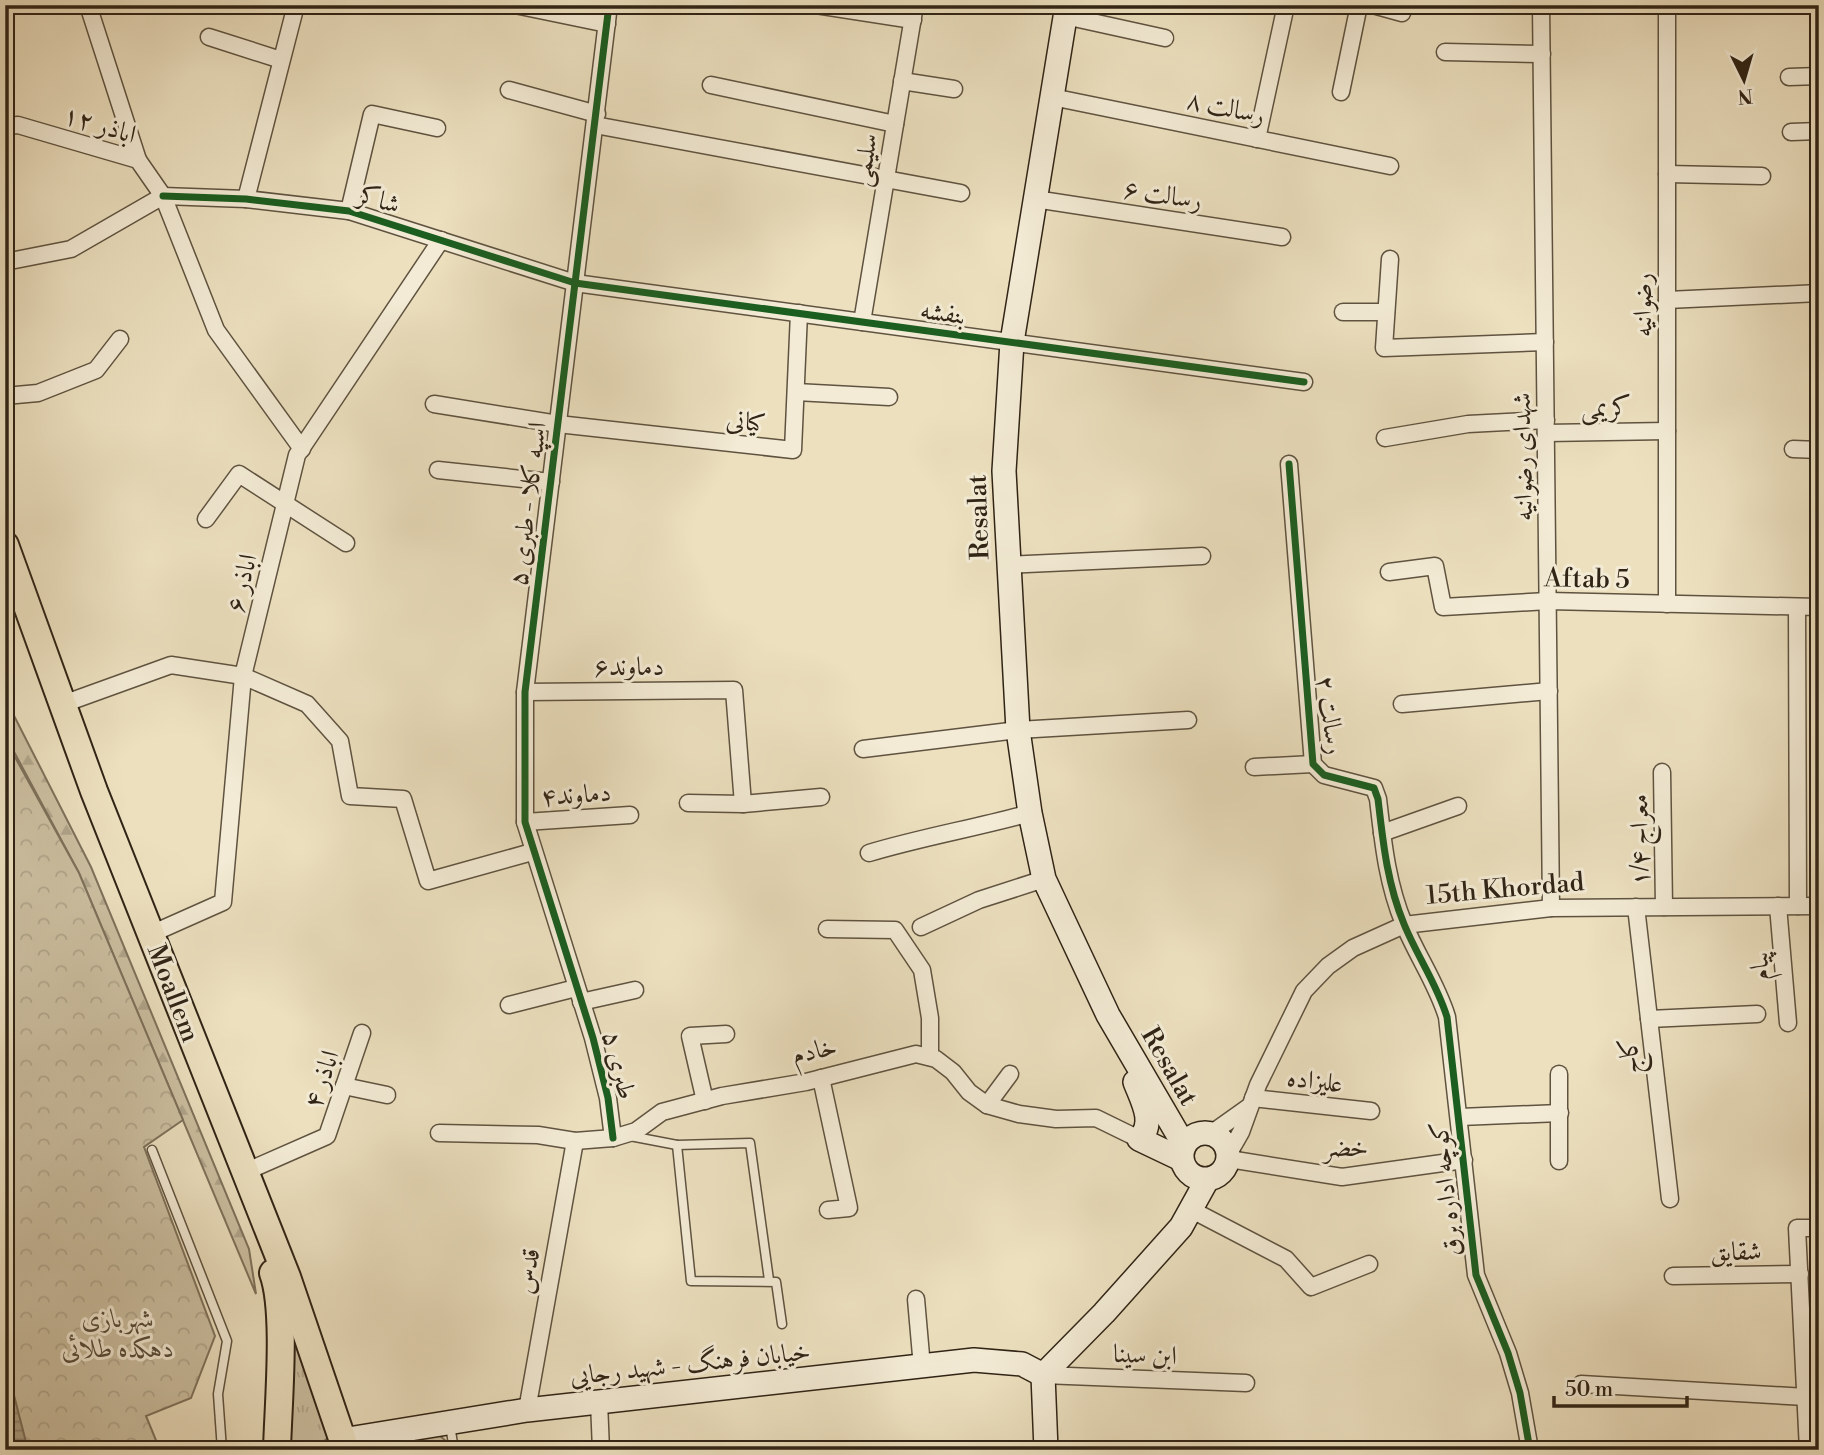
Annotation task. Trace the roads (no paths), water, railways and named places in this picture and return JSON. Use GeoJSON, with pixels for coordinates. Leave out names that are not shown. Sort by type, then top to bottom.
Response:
{"type":"FeatureCollection","features":[{"type":"Feature","properties":{"kind":"main road","name":"Resalat"},"geometry":{"type":"LineString","coordinates":[[1066,11],[1012,342],[1004,471],[1018,730],[1030,813],[1044,879],[1108,1015],[1183,1152]]}},
{"type":"Feature","properties":{"kind":"main road","name":"Moallem"},"geometry":{"type":"LineString","coordinates":[[5,545],[151,934],[288,1278],[341,1447]]}},
{"type":"Feature","properties":{"kind":"main road","name":"Moallem"},"geometry":{"type":"LineString","coordinates":[[5,590],[84,798],[277,1284],[279,1340],[276,1450]]}},
{"type":"Feature","properties":{"kind":"main road","name":"Resalat"},"geometry":{"type":"LineString","coordinates":[[1108,1015],[1114,1042],[1136,1083],[1148,1122],[1145,1133],[1139,1139]]}},
{"type":"Feature","properties":{"kind":"main road"},"geometry":{"type":"LineString","coordinates":[[1212,1133],[1224,1140],[1229,1156],[1222,1173],[1207,1180],[1195,1178],[1185,1170],[1183,1152],[1196,1134],[1212,1133]]}},
{"type":"Feature","properties":{"kind":"main road"},"geometry":{"type":"LineString","coordinates":[[1139,1139],[1183,1152]]}},
{"type":"Feature","properties":{"kind":"main road"},"geometry":{"type":"LineString","coordinates":[[1046,1450],[1044,1375],[1181,1227],[1207,1180]]}},
{"type":"Feature","properties":{"kind":"main road","name":"خیابان فرهنگ - شهید رجایی"},"geometry":{"type":"LineString","coordinates":[[341,1447],[527,1409],[922,1367],[995,1360],[1022,1364],[1044,1375]]}},
{"type":"Feature","properties":{"kind":"street"},"geometry":{"type":"LineString","coordinates":[[89,5],[138,160]]}},
{"type":"Feature","properties":{"kind":"street"},"geometry":{"type":"LineString","coordinates":[[246,199],[296,5]]}},
{"type":"Feature","properties":{"kind":"street"},"geometry":{"type":"LineString","coordinates":[[515,5],[607,24]]}},
{"type":"Feature","properties":{"kind":"street","name":"اسپه کلا - طبری ۵"},"geometry":{"type":"LineString","coordinates":[[579,995],[532,852],[525,822],[525,692],[610,5]]}},
{"type":"Feature","properties":{"kind":"street"},"geometry":{"type":"LineString","coordinates":[[816,5],[914,13]]}},
{"type":"Feature","properties":{"kind":"street"},"geometry":{"type":"LineString","coordinates":[[1257,139],[1286,5]]}},
{"type":"Feature","properties":{"kind":"street"},"geometry":{"type":"LineString","coordinates":[[1341,92],[1359,5]]}},
{"type":"Feature","properties":{"kind":"street"},"geometry":{"type":"LineString","coordinates":[[1373,5],[1402,13]]}},
{"type":"Feature","properties":{"kind":"street","name":"شهدای رضوانیه"},"geometry":{"type":"LineString","coordinates":[[1541,5],[1551,908]]}},
{"type":"Feature","properties":{"kind":"street","name":"رضوانیه"},"geometry":{"type":"LineString","coordinates":[[1667,5],[1667,604]]}},
{"type":"Feature","properties":{"kind":"street"},"geometry":{"type":"LineString","coordinates":[[1066,11],[1165,38]]}},
{"type":"Feature","properties":{"kind":"street","name":"سلیمی"},"geometry":{"type":"LineString","coordinates":[[862,322],[914,13]]}},
{"type":"Feature","properties":{"kind":"street"},"geometry":{"type":"LineString","coordinates":[[209,37],[281,60]]}},
{"type":"Feature","properties":{"kind":"street"},"geometry":{"type":"LineString","coordinates":[[1445,52],[1542,54]]}},
{"type":"Feature","properties":{"kind":"street"},"geometry":{"type":"LineString","coordinates":[[1789,77],[1819,76]]}},
{"type":"Feature","properties":{"kind":"street"},"geometry":{"type":"LineString","coordinates":[[902,81],[954,89]]}},
{"type":"Feature","properties":{"kind":"street"},"geometry":{"type":"LineString","coordinates":[[711,85],[895,124]]}},
{"type":"Feature","properties":{"kind":"street"},"geometry":{"type":"LineString","coordinates":[[509,90],[596,119],[961,193]]}},
{"type":"Feature","properties":{"kind":"street","name":"رسالت ۸"},"geometry":{"type":"LineString","coordinates":[[1052,97],[1390,166]]}},
{"type":"Feature","properties":{"kind":"street"},"geometry":{"type":"LineString","coordinates":[[349,211],[372,114],[437,128]]}},
{"type":"Feature","properties":{"kind":"street","name":"اباذر ۱۲"},"geometry":{"type":"LineString","coordinates":[[5,126],[18,125],[138,160],[163,196],[216,330],[302,449]]}},
{"type":"Feature","properties":{"kind":"street"},"geometry":{"type":"LineString","coordinates":[[1791,132],[1819,131]]}},
{"type":"Feature","properties":{"kind":"street"},"geometry":{"type":"LineString","coordinates":[[1667,174],[1762,176]]}},
{"type":"Feature","properties":{"kind":"street"},"geometry":{"type":"LineString","coordinates":[[5,262],[71,249],[163,196]]}},
{"type":"Feature","properties":{"kind":"street","name":"شاکر"},"geometry":{"type":"LineString","coordinates":[[163,196],[246,199],[349,211],[575,283]]}},
{"type":"Feature","properties":{"kind":"street","name":"رسالت ۶"},"geometry":{"type":"LineString","coordinates":[[1035,199],[1282,237]]}},
{"type":"Feature","properties":{"kind":"street","name":"اباذر ۶"},"geometry":{"type":"LineString","coordinates":[[151,934],[223,902],[243,676],[297,455],[441,240]]}},
{"type":"Feature","properties":{"kind":"street"},"geometry":{"type":"LineString","coordinates":[[1390,259],[1384,348],[1545,342]]}},
{"type":"Feature","properties":{"kind":"street","name":"بنفشه"},"geometry":{"type":"LineString","coordinates":[[575,283],[1304,382]]}},
{"type":"Feature","properties":{"kind":"street"},"geometry":{"type":"LineString","coordinates":[[1667,300],[1819,293]]}},
{"type":"Feature","properties":{"kind":"street"},"geometry":{"type":"LineString","coordinates":[[1343,312],[1386,312]]}},
{"type":"Feature","properties":{"kind":"street","name":"کیانی"},"geometry":{"type":"LineString","coordinates":[[558,425],[793,450],[799,313]]}},
{"type":"Feature","properties":{"kind":"street"},"geometry":{"type":"LineString","coordinates":[[5,396],[37,393],[96,370],[120,339]]}},
{"type":"Feature","properties":{"kind":"street"},"geometry":{"type":"LineString","coordinates":[[796,392],[889,397]]}},
{"type":"Feature","properties":{"kind":"street"},"geometry":{"type":"LineString","coordinates":[[434,404],[558,425]]}},
{"type":"Feature","properties":{"kind":"street","name":"کریمی"},"geometry":{"type":"LineString","coordinates":[[1385,438],[1468,424],[1667,431]]}},
{"type":"Feature","properties":{"kind":"street"},"geometry":{"type":"LineString","coordinates":[[1793,449],[1819,450]]}},
{"type":"Feature","properties":{"kind":"street","name":"رسالت ۲"},"geometry":{"type":"LineString","coordinates":[[1289,464],[1313,764],[1324,775],[1374,788],[1388,881],[1404,925]]}},
{"type":"Feature","properties":{"kind":"street"},"geometry":{"type":"LineString","coordinates":[[438,470],[551,482]]}},
{"type":"Feature","properties":{"kind":"street"},"geometry":{"type":"LineString","coordinates":[[206,519],[239,474],[346,543]]}},
{"type":"Feature","properties":{"kind":"street"},"geometry":{"type":"LineString","coordinates":[[1007,565],[1202,556]]}},
{"type":"Feature","properties":{"kind":"street","name":"Aftab 5"},"geometry":{"type":"LineString","coordinates":[[1389,572],[1434,566],[1443,607],[1548,601],[1819,607]]}},
{"type":"Feature","properties":{"kind":"street"},"geometry":{"type":"LineString","coordinates":[[1797,607],[1798,906]]}},
{"type":"Feature","properties":{"kind":"street"},"geometry":{"type":"LineString","coordinates":[[64,704],[171,665],[243,676],[307,704],[340,741],[350,796],[403,799],[428,881],[532,852]]}},
{"type":"Feature","properties":{"kind":"street","name":"دماوند۶"},"geometry":{"type":"LineString","coordinates":[[525,692],[734,690],[743,804]]}},
{"type":"Feature","properties":{"kind":"street"},"geometry":{"type":"LineString","coordinates":[[1402,704],[1549,691]]}},
{"type":"Feature","properties":{"kind":"street"},"geometry":{"type":"LineString","coordinates":[[863,749],[1018,730],[1188,720]]}},
{"type":"Feature","properties":{"kind":"street"},"geometry":{"type":"LineString","coordinates":[[1254,767],[1313,764]]}},
{"type":"Feature","properties":{"kind":"street","name":"معراج ۱/۴"},"geometry":{"type":"LineString","coordinates":[[1662,772],[1664,906]]}},
{"type":"Feature","properties":{"kind":"street"},"geometry":{"type":"LineString","coordinates":[[688,803],[743,804],[821,797]]}},
{"type":"Feature","properties":{"kind":"street"},"geometry":{"type":"LineString","coordinates":[[1382,833],[1458,806]]}},
{"type":"Feature","properties":{"kind":"street"},"geometry":{"type":"LineString","coordinates":[[869,853],[928,835],[973,829],[1030,813]]}},
{"type":"Feature","properties":{"kind":"street","name":"دماوند۴"},"geometry":{"type":"LineString","coordinates":[[525,822],[630,816]]}},
{"type":"Feature","properties":{"kind":"street"},"geometry":{"type":"LineString","coordinates":[[921,927],[979,900],[1044,879]]}},
{"type":"Feature","properties":{"kind":"street","name":"پیام"},"geometry":{"type":"LineString","coordinates":[[1778,906],[1788,1023]]}},
{"type":"Feature","properties":{"kind":"street","name":"15th Khordad"},"geometry":{"type":"LineString","coordinates":[[1229,1156],[1251,1102],[1304,991],[1328,966],[1353,948],[1404,925],[1551,908],[1819,906]]}},
{"type":"Feature","properties":{"kind":"street","name":"کاج"},"geometry":{"type":"LineString","coordinates":[[1636,907],[1670,1199]]}},
{"type":"Feature","properties":{"kind":"street","name":"کوچه اداره برق"},"geometry":{"type":"LineString","coordinates":[[1404,925],[1440,996],[1447,1017],[1460,1117],[1470,1246],[1476,1275],[1508,1353],[1520,1393],[1530,1450]]}},
{"type":"Feature","properties":{"kind":"street"},"geometry":{"type":"LineString","coordinates":[[827,929],[895,930],[922,970],[930,1018],[930,1057],[953,1072],[969,1092],[988,1105],[1019,1114],[1056,1119],[1096,1118],[1139,1139]]}},
{"type":"Feature","properties":{"kind":"street"},"geometry":{"type":"LineString","coordinates":[[509,1006],[635,990]]}},
{"type":"Feature","properties":{"kind":"street","name":"طبری ۵"},"geometry":{"type":"LineString","coordinates":[[579,995],[619,1136]]}},
{"type":"Feature","properties":{"kind":"street"},"geometry":{"type":"LineString","coordinates":[[1649,1019],[1757,1014]]}},
{"type":"Feature","properties":{"kind":"street","name":"اباذر ۴"},"geometry":{"type":"LineString","coordinates":[[245,1172],[327,1136],[362,1033]]}},
{"type":"Feature","properties":{"kind":"street"},"geometry":{"type":"LineString","coordinates":[[705,1101],[690,1036],[726,1034]]}},
{"type":"Feature","properties":{"kind":"street","name":"خادم"},"geometry":{"type":"LineString","coordinates":[[439,1133],[538,1135],[575,1141],[619,1136],[662,1112],[705,1101],[821,1078],[916,1054],[930,1057]]}},
{"type":"Feature","properties":{"kind":"street"},"geometry":{"type":"LineString","coordinates":[[988,1105],[1010,1074]]}},
{"type":"Feature","properties":{"kind":"street"},"geometry":{"type":"LineString","coordinates":[[1559,1074],[1559,1161]]}},
{"type":"Feature","properties":{"kind":"street"},"geometry":{"type":"LineString","coordinates":[[821,1078],[849,1208],[828,1210]]}},
{"type":"Feature","properties":{"kind":"street"},"geometry":{"type":"LineString","coordinates":[[344,1086],[387,1095]]}},
{"type":"Feature","properties":{"kind":"street","name":"15th Khordad"},"geometry":{"type":"LineString","coordinates":[[1212,1133],[1251,1102]]}},
{"type":"Feature","properties":{"kind":"street","name":"علیزاده"},"geometry":{"type":"LineString","coordinates":[[1251,1102],[1371,1111]]}},
{"type":"Feature","properties":{"kind":"street"},"geometry":{"type":"LineString","coordinates":[[1460,1117],[1560,1113]]}},
{"type":"Feature","properties":{"kind":"street","name":"قدس"},"geometry":{"type":"LineString","coordinates":[[527,1409],[575,1141]]}},
{"type":"Feature","properties":{"kind":"street","name":"خضر"},"geometry":{"type":"LineString","coordinates":[[1229,1156],[1342,1177],[1464,1160]]}},
{"type":"Feature","properties":{"kind":"street"},"geometry":{"type":"LineString","coordinates":[[1190,1209],[1286,1259],[1311,1287],[1369,1264]]}},
{"type":"Feature","properties":{"kind":"street"},"geometry":{"type":"LineString","coordinates":[[1808,1450],[1797,1228],[1819,1228]]}},
{"type":"Feature","properties":{"kind":"street","name":"شقایق"},"geometry":{"type":"LineString","coordinates":[[1673,1276],[1800,1274]]}},
{"type":"Feature","properties":{"kind":"street"},"geometry":{"type":"LineString","coordinates":[[916,1299],[922,1367]]}},
{"type":"Feature","properties":{"kind":"street","name":"ابن سینا"},"geometry":{"type":"LineString","coordinates":[[1044,1375],[1245,1383]]}},
{"type":"Feature","properties":{"kind":"street"},"geometry":{"type":"LineString","coordinates":[[1581,1384],[1805,1397]]}},
{"type":"Feature","properties":{"kind":"street"},"geometry":{"type":"LineString","coordinates":[[598,1402],[601,1450]]}},
{"type":"Feature","properties":{"kind":"lane"},"geometry":{"type":"LineString","coordinates":[[619,1136],[677,1145],[750,1143],[769,1280]]}},
{"type":"Feature","properties":{"kind":"lane"},"geometry":{"type":"LineString","coordinates":[[677,1145],[691,1281],[776,1282],[782,1324]]}},
{"type":"Feature","properties":{"kind":"lane"},"geometry":{"type":"LineString","coordinates":[[152,1150],[227,1340],[218,1394],[222,1450]]}},
{"type":"Feature","properties":{"kind":"lane"},"geometry":{"type":"LineString","coordinates":[[449,1423],[454,1450]]}},
{"type":"Feature","properties":{"kind":"park label","name":"شهربازی دهکده طلائی"},"geometry":{"type":"Point","coordinates":[118,1333]}}]}
